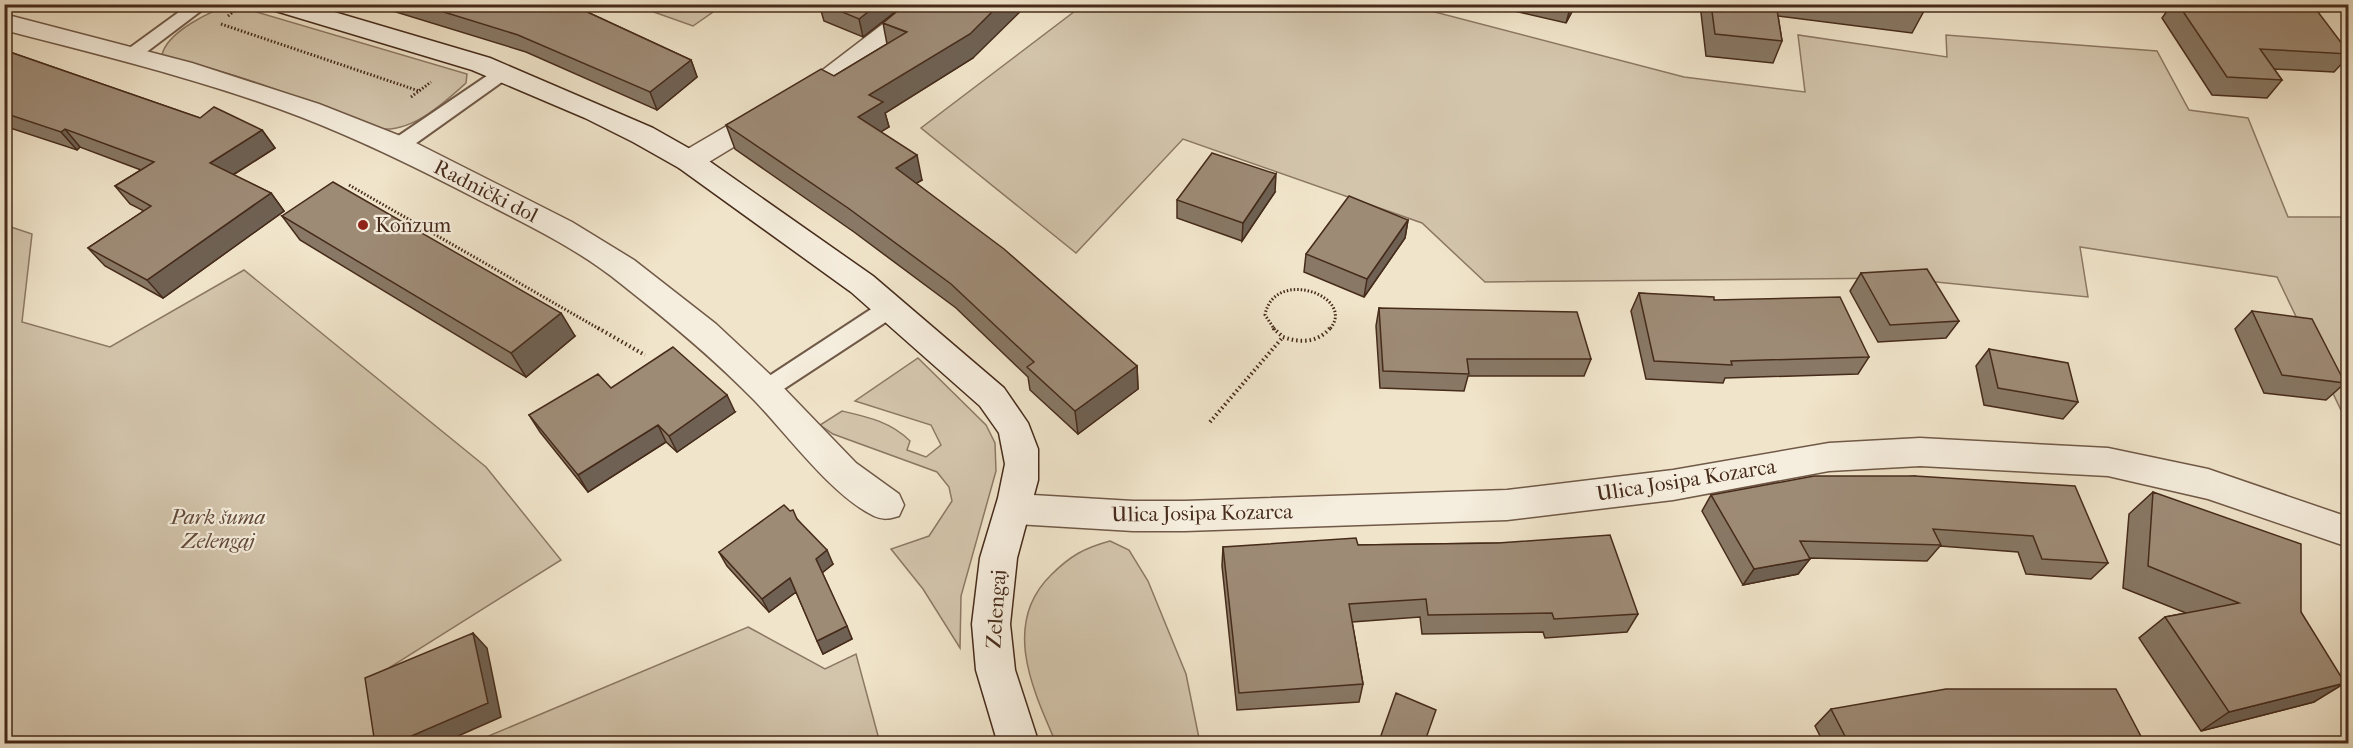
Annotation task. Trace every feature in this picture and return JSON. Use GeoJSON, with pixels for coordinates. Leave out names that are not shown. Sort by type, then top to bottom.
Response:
{"type":"FeatureCollection","features":[{"type":"Feature","properties":{"kind":"street","name":"Zelengaj"},"geometry":{"type":"LineString","coordinates":[[278,4],[463,58],[503,73],[595,112],[689,161],[862,284],[992,397],[1008,415],[1019,436],[1023,453],[1022,472],[1014,509],[1001,550],[991,626],[993,663],[1001,694],[1019,744]]}},
{"type":"Feature","properties":{"kind":"street"},"geometry":{"type":"LineString","coordinates":[[689,161],[834,75],[926,4]]}},
{"type":"Feature","properties":{"kind":"street","name":"Radnički dol"},"geometry":{"type":"LineString","coordinates":[[4,22],[183,69],[309,110],[398,146],[561,229],[623,268],[705,333],[765,390],[844,473],[886,505]]}},
{"type":"Feature","properties":{"kind":"street","name":"Ulica Josipa Kozarca"},"geometry":{"type":"LineString","coordinates":[[1014,509],[1133,516],[1185,516],[1507,505],[1673,485],[1829,457],[1920,452],[2108,462],[2208,484],[2349,532]]}},
{"type":"Feature","properties":{"kind":"lane"},"geometry":{"type":"LineString","coordinates":[[130,56],[202,4]]}},
{"type":"Feature","properties":{"kind":"lane"},"geometry":{"type":"LineString","coordinates":[[398,146],[503,73]]}},
{"type":"Feature","properties":{"kind":"lane"},"geometry":{"type":"LineString","coordinates":[[765,390],[890,308]]}},
{"type":"Feature","properties":{"kind":"path"},"geometry":{"type":"LineString","coordinates":[[181,19],[218,23],[419,91]]}},
{"type":"Feature","properties":{"kind":"path"},"geometry":{"type":"LineString","coordinates":[[349,185],[645,355]]}},
{"type":"Feature","properties":{"kind":"path"},"geometry":{"type":"LineString","coordinates":[[1287,289],[1305,290],[1325,298],[1333,305],[1335,321],[1331,330],[1316,340],[1297,342],[1283,337],[1270,328],[1266,317],[1268,304],[1279,293],[1287,289]]}},
{"type":"Feature","properties":{"kind":"path"},"geometry":{"type":"LineString","coordinates":[[1210,422],[1283,337]]}},
{"type":"Feature","properties":{"kind":"green space"},"geometry":{"type":"Polygon","coordinates":[[[723,4],[693,26],[634,5],[723,4]]]}},
{"type":"Feature","properties":{"kind":"green space"},"geometry":{"type":"Polygon","coordinates":[[[233,5],[467,74],[466,83],[418,120],[396,128],[384,129],[355,123],[256,82],[162,55],[172,38],[181,30],[202,17],[233,5]]]}},
{"type":"Feature","properties":{"kind":"green space"},"geometry":{"type":"Polygon","coordinates":[[[1083,5],[1434,5],[1431,11],[1684,77],[1805,92],[1798,35],[1947,57],[1946,35],[2157,51],[2189,110],[2248,118],[2288,217],[2348,217],[2348,412],[2341,410],[2277,277],[2080,247],[2088,297],[1896,278],[1485,282],[1422,223],[1183,139],[1076,253],[921,128],[1083,5]]]}},
{"type":"Feature","properties":{"kind":"green space","name":"Park šuma Zelengaj"},"geometry":{"type":"Polygon","coordinates":[[[5,225],[32,234],[22,322],[110,347],[244,270],[486,467],[561,560],[368,681],[379,743],[5,744],[5,225]]]}},
{"type":"Feature","properties":{"kind":"green space"},"geometry":{"type":"Polygon","coordinates":[[[918,358],[986,425],[995,443],[996,471],[961,596],[960,648],[923,589],[891,549],[929,536],[952,501],[949,487],[937,472],[833,434],[820,425],[842,411],[870,418],[895,429],[910,441],[907,450],[926,457],[941,445],[931,425],[855,401],[918,358]]]}},
{"type":"Feature","properties":{"kind":"green space"},"geometry":{"type":"Polygon","coordinates":[[[1110,541],[1129,550],[1148,581],[1186,674],[1200,743],[1056,743],[1038,701],[1026,658],[1027,614],[1036,594],[1058,568],[1078,553],[1110,541]]]}},
{"type":"Feature","properties":{"kind":"green space"},"geometry":{"type":"Polygon","coordinates":[[[748,627],[825,669],[856,654],[880,743],[472,743],[748,627]]]}},
{"type":"Feature","properties":{"kind":"building"},"geometry":{"type":"Polygon","coordinates":[[[418,4],[570,4],[691,60],[650,92],[518,35],[418,4]]]}},
{"type":"Feature","properties":{"kind":"building"},"geometry":{"type":"Polygon","coordinates":[[[823,4],[878,4],[859,19],[823,4]]]}},
{"type":"Feature","properties":{"kind":"building"},"geometry":{"type":"Polygon","coordinates":[[[906,4],[1000,4],[970,34],[869,95],[883,102],[858,117],[917,155],[896,168],[1004,249],[1137,366],[1075,411],[1027,367],[1034,362],[951,284],[848,208],[726,125],[821,69],[834,76],[907,32],[883,23],[906,4]]]}},
{"type":"Feature","properties":{"kind":"building"},"geometry":{"type":"Polygon","coordinates":[[[1711,4],[1776,4],[1782,41],[1715,34],[1711,4]]]}},
{"type":"Feature","properties":{"kind":"building"},"geometry":{"type":"Polygon","coordinates":[[[1870,4],[1922,4],[1924,11],[1870,4]]]}},
{"type":"Feature","properties":{"kind":"building"},"geometry":{"type":"Polygon","coordinates":[[[2178,4],[2254,4],[2315,8],[2349,54],[2260,49],[2282,80],[2227,77],[2178,4]]]}},
{"type":"Feature","properties":{"kind":"building"},"geometry":{"type":"Polygon","coordinates":[[[4,50],[200,118],[214,107],[262,130],[210,163],[271,193],[147,280],[88,248],[151,206],[115,186],[154,162],[65,129],[61,132],[4,113],[4,50]]]}},
{"type":"Feature","properties":{"kind":"building"},"geometry":{"type":"Polygon","coordinates":[[[1212,153],[1276,174],[1243,223],[1177,200],[1212,153]]]}},
{"type":"Feature","properties":{"kind":"building"},"geometry":{"type":"Polygon","coordinates":[[[333,182],[561,313],[511,353],[282,216],[333,182]]]}},
{"type":"Feature","properties":{"kind":"building"},"geometry":{"type":"Polygon","coordinates":[[[1349,196],[1408,220],[1367,279],[1306,254],[1349,196]]]}},
{"type":"Feature","properties":{"kind":"building"},"geometry":{"type":"Polygon","coordinates":[[[1927,269],[1959,321],[1890,325],[1861,273],[1927,269]]]}},
{"type":"Feature","properties":{"kind":"building"},"geometry":{"type":"Polygon","coordinates":[[[1639,293],[1714,297],[1714,300],[1840,297],[1869,357],[1731,361],[1732,365],[1654,361],[1639,293]]]}},
{"type":"Feature","properties":{"kind":"building"},"geometry":{"type":"Polygon","coordinates":[[[1379,308],[1577,312],[1591,359],[1467,359],[1469,374],[1383,371],[1379,308]]]}},
{"type":"Feature","properties":{"kind":"building"},"geometry":{"type":"Polygon","coordinates":[[[2252,311],[2312,319],[2345,383],[2282,375],[2252,311]]]}},
{"type":"Feature","properties":{"kind":"building"},"geometry":{"type":"Polygon","coordinates":[[[673,347],[727,395],[669,436],[658,425],[578,475],[529,415],[598,374],[611,388],[673,347]]]}},
{"type":"Feature","properties":{"kind":"building"},"geometry":{"type":"Polygon","coordinates":[[[1989,349],[2068,363],[2078,402],[1998,388],[1989,349]]]}},
{"type":"Feature","properties":{"kind":"building"},"geometry":{"type":"Polygon","coordinates":[[[1814,476],[1915,476],[2075,486],[2108,563],[2042,559],[2033,536],[1933,529],[1941,545],[1800,541],[1810,559],[1754,569],[1711,495],[1814,476]]]}},
{"type":"Feature","properties":{"kind":"building"},"geometry":{"type":"Polygon","coordinates":[[[2153,492],[2301,544],[2301,612],[2345,683],[2229,712],[2165,617],[2239,603],[2148,566],[2153,492]]]}},
{"type":"Feature","properties":{"kind":"building"},"geometry":{"type":"Polygon","coordinates":[[[784,505],[790,511],[793,510],[797,519],[827,550],[816,559],[847,626],[817,641],[790,578],[762,599],[719,552],[784,505]]]}},
{"type":"Feature","properties":{"kind":"building"},"geometry":{"type":"Polygon","coordinates":[[[1610,535],[1638,614],[1554,619],[1552,613],[1428,615],[1426,599],[1349,604],[1363,684],[1239,693],[1223,547],[1356,538],[1358,545],[1498,543],[1610,535]]]}},
{"type":"Feature","properties":{"kind":"building"},"geometry":{"type":"Polygon","coordinates":[[[473,633],[488,703],[393,744],[375,744],[365,678],[473,633]]]}},
{"type":"Feature","properties":{"kind":"building"},"geometry":{"type":"Polygon","coordinates":[[[1946,689],[2116,689],[2145,744],[1849,744],[1831,709],[1946,689]]]}},
{"type":"Feature","properties":{"kind":"building"},"geometry":{"type":"Polygon","coordinates":[[[1396,693],[1436,710],[1424,744],[1378,744],[1396,693]]]}},
{"type":"Feature","properties":{"kind":"place","name":"Konzum"},"geometry":{"type":"Point","coordinates":[363,225]}}]}
